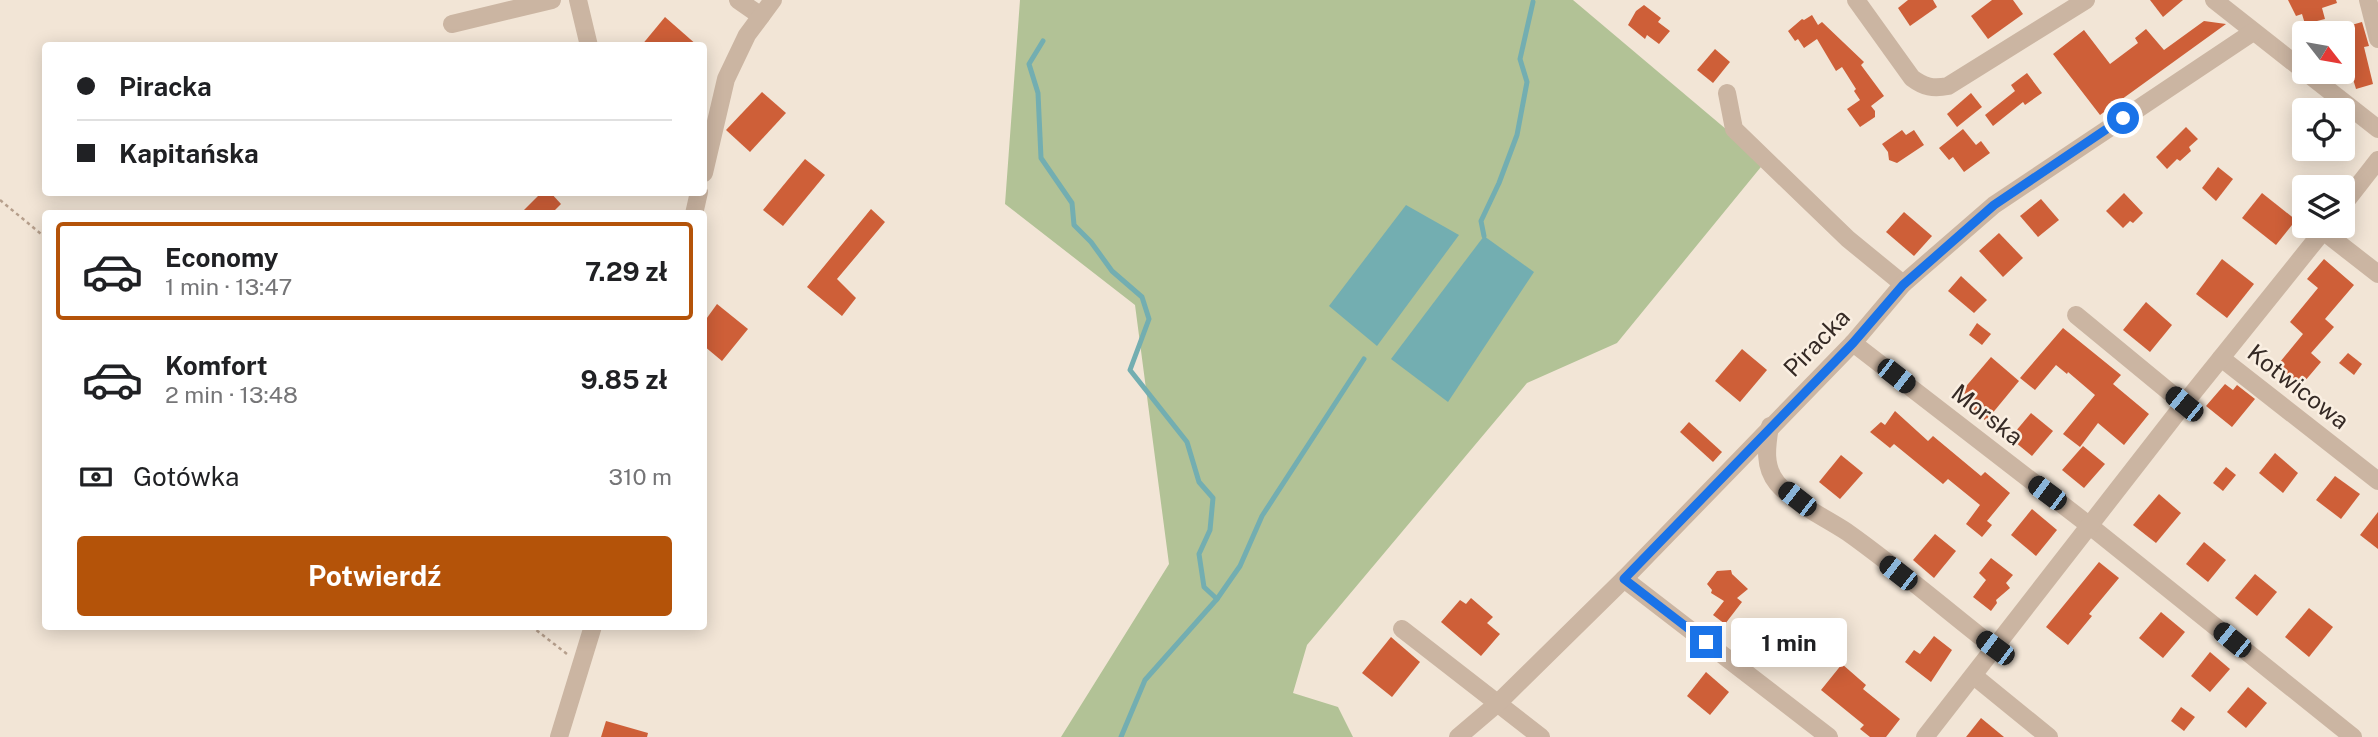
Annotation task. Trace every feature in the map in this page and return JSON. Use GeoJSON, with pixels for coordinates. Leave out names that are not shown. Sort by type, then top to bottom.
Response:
{"type":"FeatureCollection","features":[{"type":"Feature","properties":{"kind":"street"},"geometry":{"type":"LineString","coordinates":[[452,24],[552,0]]}},
{"type":"Feature","properties":{"kind":"street"},"geometry":{"type":"LineString","coordinates":[[578,0],[588,42]]}},
{"type":"Feature","properties":{"kind":"street"},"geometry":{"type":"LineString","coordinates":[[738,0],[761,16]]}},
{"type":"Feature","properties":{"kind":"street"},"geometry":{"type":"LineString","coordinates":[[707,160],[726,79],[747,35],[773,0]]}},
{"type":"Feature","properties":{"kind":"street"},"geometry":{"type":"LineString","coordinates":[[1856,0],[1912,78],[1935,89],[1948,86],[2086,0]]}},
{"type":"Feature","properties":{"kind":"street"},"geometry":{"type":"LineString","coordinates":[[2214,0],[2378,130]]}},
{"type":"Feature","properties":{"kind":"street"},"geometry":{"type":"LineString","coordinates":[[2368,0],[2378,39]]}},
{"type":"Feature","properties":{"kind":"street","name":"Piracka"},"geometry":{"type":"LineString","coordinates":[[1458,737],[1498,703],[1624,579],[1853,343],[1903,285],[1994,205],[2253,32]]}},
{"type":"Feature","properties":{"kind":"street"},"geometry":{"type":"LineString","coordinates":[[1727,93],[1734,129],[1847,239],[1903,285]]}},
{"type":"Feature","properties":{"kind":"street"},"geometry":{"type":"LineString","coordinates":[[2355,190],[2378,160]]}},
{"type":"Feature","properties":{"kind":"street"},"geometry":{"type":"LineString","coordinates":[[1926,737],[2184,404],[2317,238]]}},
{"type":"Feature","properties":{"kind":"street"},"geometry":{"type":"LineString","coordinates":[[2337,238],[2378,274]]}},
{"type":"Feature","properties":{"kind":"street"},"geometry":{"type":"LineString","coordinates":[[2076,315],[2184,404]]}},
{"type":"Feature","properties":{"kind":"street","name":"Morska"},"geometry":{"type":"LineString","coordinates":[[1853,343],[2091,526],[2353,737]]}},
{"type":"Feature","properties":{"kind":"street","name":"Kotwicowa"},"geometry":{"type":"LineString","coordinates":[[2221,358],[2378,481]]}},
{"type":"Feature","properties":{"kind":"street"},"geometry":{"type":"LineString","coordinates":[[1770,426],[1766,455],[1770,471],[1777,483],[1847,532],[1995,648]]}},
{"type":"Feature","properties":{"kind":"street"},"geometry":{"type":"LineString","coordinates":[[1624,579],[1829,737]]}},
{"type":"Feature","properties":{"kind":"street"},"geometry":{"type":"LineString","coordinates":[[1402,629],[1541,737]]}},
{"type":"Feature","properties":{"kind":"street"},"geometry":{"type":"LineString","coordinates":[[559,737],[579,654],[591,630]]}},
{"type":"Feature","properties":{"kind":"street"},"geometry":{"type":"LineString","coordinates":[[1974,676],[2049,737]]}},
{"type":"Feature","properties":{"kind":"path"},"geometry":{"type":"LineString","coordinates":[[0,200],[42,235]]}},
{"type":"Feature","properties":{"kind":"path"},"geometry":{"type":"LineString","coordinates":[[538,630],[579,654]]}},
{"type":"Feature","properties":{"kind":"green space"},"geometry":{"type":"Polygon","coordinates":[[[1020,0],[1573,0],[1765,162],[1617,343],[1527,383],[1307,645],[1293,693],[1338,707],[1353,737],[1061,737],[1169,564],[1135,305],[1005,204],[1020,0]]]}},
{"type":"Feature","properties":{"kind":"water"},"geometry":{"type":"Polygon","coordinates":[[[1406,205],[1459,235],[1377,346],[1329,306],[1406,205]]]}},
{"type":"Feature","properties":{"kind":"water"},"geometry":{"type":"Polygon","coordinates":[[[1484,236],[1534,272],[1448,402],[1391,359],[1484,236]]]}},
{"type":"Feature","properties":{"kind":"building"},"geometry":{"type":"Polygon","coordinates":[[[1908,0],[1933,0],[1937,7],[1910,26],[1898,8],[1908,0]]]}},
{"type":"Feature","properties":{"kind":"building"},"geometry":{"type":"Polygon","coordinates":[[[1992,0],[2013,0],[2023,14],[1988,39],[1971,16],[1992,0]]]}},
{"type":"Feature","properties":{"kind":"building"},"geometry":{"type":"Polygon","coordinates":[[[2150,0],[2183,0],[2163,17],[2150,0]]]}},
{"type":"Feature","properties":{"kind":"building"},"geometry":{"type":"Polygon","coordinates":[[[2288,0],[2336,0],[2337,3],[2322,8],[2325,19],[2304,21],[2302,14],[2296,16],[2288,0]]]}},
{"type":"Feature","properties":{"kind":"building"},"geometry":{"type":"Polygon","coordinates":[[[1644,5],[1661,18],[1658,22],[1670,31],[1659,44],[1647,35],[1645,39],[1628,25],[1636,11],[1644,5]]]}},
{"type":"Feature","properties":{"kind":"building"},"geometry":{"type":"Polygon","coordinates":[[[1812,15],[1818,25],[1822,22],[1864,62],[1861,65],[1884,96],[1871,106],[1875,117],[1860,127],[1847,109],[1860,100],[1842,67],[1836,71],[1817,39],[1804,48],[1788,31],[1802,19],[1812,15]]]}},
{"type":"Feature","properties":{"kind":"building"},"geometry":{"type":"Polygon","coordinates":[[[665,17],[693,42],[644,42],[665,17]]]}},
{"type":"Feature","properties":{"kind":"building"},"geometry":{"type":"Polygon","coordinates":[[[2204,21],[2226,24],[2100,115],[2053,54],[2084,30],[2110,64],[2138,43],[2135,38],[2146,29],[2164,50],[2204,21]]]}},
{"type":"Feature","properties":{"kind":"building"},"geometry":{"type":"Polygon","coordinates":[[[2362,22],[2369,46],[2364,47],[2373,84],[2356,89],[2354,84],[2356,24],[2362,22]]]}},
{"type":"Feature","properties":{"kind":"building"},"geometry":{"type":"Polygon","coordinates":[[[1715,49],[1730,62],[1713,83],[1697,70],[1715,49]]]}},
{"type":"Feature","properties":{"kind":"building"},"geometry":{"type":"Polygon","coordinates":[[[2027,73],[2042,93],[2025,105],[2023,102],[1993,126],[1985,115],[2015,91],[2011,85],[2027,73]]]}},
{"type":"Feature","properties":{"kind":"building"},"geometry":{"type":"Polygon","coordinates":[[[762,92],[786,113],[750,152],[726,130],[762,92]]]}},
{"type":"Feature","properties":{"kind":"building"},"geometry":{"type":"Polygon","coordinates":[[[1971,93],[1982,107],[1957,127],[1947,114],[1971,93]]]}},
{"type":"Feature","properties":{"kind":"building"},"geometry":{"type":"Polygon","coordinates":[[[2186,127],[2198,139],[2189,147],[2191,151],[2167,169],[2156,157],[2186,127]]]}},
{"type":"Feature","properties":{"kind":"building"},"geometry":{"type":"Polygon","coordinates":[[[1963,129],[1976,145],[1981,141],[1990,153],[1964,172],[1953,157],[1949,160],[1939,148],[1963,129]]]}},
{"type":"Feature","properties":{"kind":"building"},"geometry":{"type":"Polygon","coordinates":[[[1902,130],[1906,135],[1914,130],[1924,145],[1897,163],[1889,160],[1888,152],[1882,144],[1902,130]]]}},
{"type":"Feature","properties":{"kind":"building"},"geometry":{"type":"Polygon","coordinates":[[[805,159],[825,175],[783,226],[763,210],[805,159]]]}},
{"type":"Feature","properties":{"kind":"building"},"geometry":{"type":"Polygon","coordinates":[[[2218,167],[2233,179],[2216,201],[2202,188],[2218,167]]]}},
{"type":"Feature","properties":{"kind":"building"},"geometry":{"type":"Polygon","coordinates":[[[2124,193],[2143,213],[2123,228],[2106,211],[2124,193]]]}},
{"type":"Feature","properties":{"kind":"building"},"geometry":{"type":"Polygon","coordinates":[[[2262,193],[2292,217],[2292,225],[2276,245],[2242,218],[2262,193]]]}},
{"type":"Feature","properties":{"kind":"building"},"geometry":{"type":"Polygon","coordinates":[[[538,196],[554,196],[561,204],[555,210],[524,210],[538,196]]]}},
{"type":"Feature","properties":{"kind":"building"},"geometry":{"type":"Polygon","coordinates":[[[2041,199],[2059,220],[2038,237],[2020,216],[2041,199]]]}},
{"type":"Feature","properties":{"kind":"building"},"geometry":{"type":"Polygon","coordinates":[[[871,209],[885,222],[837,279],[856,298],[842,316],[807,287],[871,209]]]}},
{"type":"Feature","properties":{"kind":"building"},"geometry":{"type":"Polygon","coordinates":[[[1904,212],[1932,236],[1914,256],[1886,232],[1904,212]]]}},
{"type":"Feature","properties":{"kind":"building"},"geometry":{"type":"Polygon","coordinates":[[[1999,233],[2023,258],[2003,277],[1979,251],[1999,233]]]}},
{"type":"Feature","properties":{"kind":"building"},"geometry":{"type":"Polygon","coordinates":[[[2222,259],[2254,284],[2227,318],[2196,294],[2222,259]]]}},
{"type":"Feature","properties":{"kind":"building"},"geometry":{"type":"Polygon","coordinates":[[[2324,259],[2354,285],[2325,319],[2334,327],[2311,353],[2321,362],[2299,388],[2275,368],[2303,334],[2290,322],[2318,288],[2307,279],[2324,259]]]}},
{"type":"Feature","properties":{"kind":"building"},"geometry":{"type":"Polygon","coordinates":[[[1961,276],[1987,300],[1974,313],[1948,291],[1961,276]]]}},
{"type":"Feature","properties":{"kind":"building"},"geometry":{"type":"Polygon","coordinates":[[[2146,302],[2172,325],[2150,352],[2123,330],[2146,302]]]}},
{"type":"Feature","properties":{"kind":"building"},"geometry":{"type":"Polygon","coordinates":[[[717,304],[748,329],[722,361],[707,348],[707,318],[717,304]]]}},
{"type":"Feature","properties":{"kind":"building"},"geometry":{"type":"Polygon","coordinates":[[[1977,323],[1991,334],[1982,345],[1969,335],[1977,323]]]}},
{"type":"Feature","properties":{"kind":"building"},"geometry":{"type":"Polygon","coordinates":[[[2063,328],[2121,375],[2113,384],[2149,414],[2124,445],[2098,423],[2080,447],[2063,434],[2095,395],[2068,372],[2067,374],[2056,365],[2035,390],[2020,378],[2063,328]]]}},
{"type":"Feature","properties":{"kind":"building"},"geometry":{"type":"Polygon","coordinates":[[[1742,349],[1767,370],[1740,402],[1715,381],[1742,349]]]}},
{"type":"Feature","properties":{"kind":"building"},"geometry":{"type":"Polygon","coordinates":[[[2348,353],[2362,364],[2354,375],[2339,363],[2348,353]]]}},
{"type":"Feature","properties":{"kind":"building"},"geometry":{"type":"Polygon","coordinates":[[[1991,357],[2019,381],[1986,421],[1957,397],[1991,357]]]}},
{"type":"Feature","properties":{"kind":"building"},"geometry":{"type":"Polygon","coordinates":[[[2225,384],[2233,390],[2237,385],[2255,399],[2232,427],[2206,406],[2225,384]]]}},
{"type":"Feature","properties":{"kind":"building"},"geometry":{"type":"Polygon","coordinates":[[[1895,411],[1928,441],[1933,436],[1981,476],[1985,472],[2010,493],[1987,521],[1992,525],[1982,537],[1966,524],[1980,505],[1948,479],[1943,484],[1894,444],[1890,448],[1870,432],[1881,422],[1885,425],[1895,411]]]}},
{"type":"Feature","properties":{"kind":"building"},"geometry":{"type":"Polygon","coordinates":[[[2031,413],[2053,431],[2032,456],[2010,438],[2031,413]]]}},
{"type":"Feature","properties":{"kind":"building"},"geometry":{"type":"Polygon","coordinates":[[[1689,422],[1722,452],[1713,462],[1680,432],[1689,422]]]}},
{"type":"Feature","properties":{"kind":"building"},"geometry":{"type":"Polygon","coordinates":[[[2083,446],[2105,464],[2084,488],[2062,470],[2083,446]]]}},
{"type":"Feature","properties":{"kind":"building"},"geometry":{"type":"Polygon","coordinates":[[[2275,453],[2298,473],[2283,493],[2259,473],[2275,453]]]}},
{"type":"Feature","properties":{"kind":"building"},"geometry":{"type":"Polygon","coordinates":[[[1841,455],[1863,473],[1840,499],[1819,482],[1841,455]]]}},
{"type":"Feature","properties":{"kind":"building"},"geometry":{"type":"Polygon","coordinates":[[[2226,467],[2236,475],[2223,491],[2213,483],[2226,467]]]}},
{"type":"Feature","properties":{"kind":"building"},"geometry":{"type":"Polygon","coordinates":[[[2335,476],[2360,494],[2341,519],[2316,500],[2335,476]]]}},
{"type":"Feature","properties":{"kind":"building"},"geometry":{"type":"Polygon","coordinates":[[[2159,494],[2181,513],[2156,543],[2133,525],[2159,494]]]}},
{"type":"Feature","properties":{"kind":"building"},"geometry":{"type":"Polygon","coordinates":[[[2032,509],[2057,530],[2036,556],[2011,535],[2032,509]]]}},
{"type":"Feature","properties":{"kind":"building"},"geometry":{"type":"Polygon","coordinates":[[[2378,512],[2378,549],[2360,535],[2378,512]]]}},
{"type":"Feature","properties":{"kind":"building"},"geometry":{"type":"Polygon","coordinates":[[[1935,534],[1956,551],[1934,578],[1913,560],[1935,534]]]}},
{"type":"Feature","properties":{"kind":"building"},"geometry":{"type":"Polygon","coordinates":[[[2204,542],[2226,560],[2208,582],[2186,564],[2204,542]]]}},
{"type":"Feature","properties":{"kind":"building"},"geometry":{"type":"Polygon","coordinates":[[[1991,558],[2013,575],[2006,583],[2010,588],[1996,600],[1997,603],[1991,611],[1973,597],[1986,580],[1979,573],[1991,558]]]}},
{"type":"Feature","properties":{"kind":"building"},"geometry":{"type":"Polygon","coordinates":[[[2099,562],[2119,578],[2068,645],[2046,627],[2099,562]]]}},
{"type":"Feature","properties":{"kind":"building"},"geometry":{"type":"Polygon","coordinates":[[[1731,570],[1748,589],[1737,598],[1742,602],[1725,624],[1713,615],[1724,601],[1711,593],[1712,590],[1707,584],[1717,571],[1731,570]]]}},
{"type":"Feature","properties":{"kind":"building"},"geometry":{"type":"Polygon","coordinates":[[[2255,574],[2277,592],[2257,616],[2235,598],[2255,574]]]}},
{"type":"Feature","properties":{"kind":"building"},"geometry":{"type":"Polygon","coordinates":[[[1471,598],[1493,617],[1487,623],[1500,634],[1481,656],[1441,622],[1460,600],[1466,604],[1471,598]]]}},
{"type":"Feature","properties":{"kind":"building"},"geometry":{"type":"Polygon","coordinates":[[[2309,608],[2333,627],[2309,657],[2285,637],[2309,608]]]}},
{"type":"Feature","properties":{"kind":"building"},"geometry":{"type":"Polygon","coordinates":[[[2161,612],[2185,632],[2163,658],[2139,638],[2161,612]]]}},
{"type":"Feature","properties":{"kind":"building"},"geometry":{"type":"Polygon","coordinates":[[[1934,636],[1952,650],[1931,682],[1905,662],[1914,650],[1920,654],[1934,636]]]}},
{"type":"Feature","properties":{"kind":"building"},"geometry":{"type":"Polygon","coordinates":[[[1391,637],[1420,662],[1392,697],[1362,673],[1391,637]]]}},
{"type":"Feature","properties":{"kind":"building"},"geometry":{"type":"Polygon","coordinates":[[[2210,652],[2230,669],[2210,692],[2191,676],[2210,652]]]}},
{"type":"Feature","properties":{"kind":"building"},"geometry":{"type":"Polygon","coordinates":[[[1842,664],[1866,685],[1863,689],[1900,719],[1886,737],[1870,737],[1860,729],[1864,725],[1821,690],[1842,664]]]}},
{"type":"Feature","properties":{"kind":"building"},"geometry":{"type":"Polygon","coordinates":[[[1706,672],[1729,692],[1710,715],[1687,696],[1706,672]]]}},
{"type":"Feature","properties":{"kind":"building"},"geometry":{"type":"Polygon","coordinates":[[[2248,687],[2267,703],[2246,728],[2227,712],[2248,687]]]}},
{"type":"Feature","properties":{"kind":"building"},"geometry":{"type":"Polygon","coordinates":[[[2181,707],[2195,717],[2184,731],[2171,721],[2181,707]]]}},
{"type":"Feature","properties":{"kind":"building"},"geometry":{"type":"Polygon","coordinates":[[[1981,718],[2004,737],[1966,737],[1981,718]]]}},
{"type":"Feature","properties":{"kind":"building"},"geometry":{"type":"Polygon","coordinates":[[[606,721],[648,733],[647,737],[601,737],[606,721]]]}},
{"type":"Feature","properties":{"kind":"waterway"},"geometry":{"type":"LineString","coordinates":[[1484,236],[1481,221],[1517,135],[1527,82],[1520,59],[1533,2]]}},
{"type":"Feature","properties":{"kind":"waterway"},"geometry":{"type":"LineString","coordinates":[[1043,41],[1029,64],[1038,93],[1041,158],[1072,203],[1074,225],[1091,242],[1112,271],[1142,297],[1149,319],[1130,370],[1187,442],[1199,482],[1213,498],[1210,530],[1199,554],[1204,587],[1217,599]]}},
{"type":"Feature","properties":{"kind":"waterway"},"geometry":{"type":"LineString","coordinates":[[1121,737],[1145,680],[1217,599],[1240,566],[1262,516],[1364,359]]}},
{"type":"Feature","properties":{"kind":"route"},"geometry":{"type":"LineString","coordinates":[[1706,642],[1624,579],[1853,343],[1903,285],[1994,205],[2123,118]]}}]}
